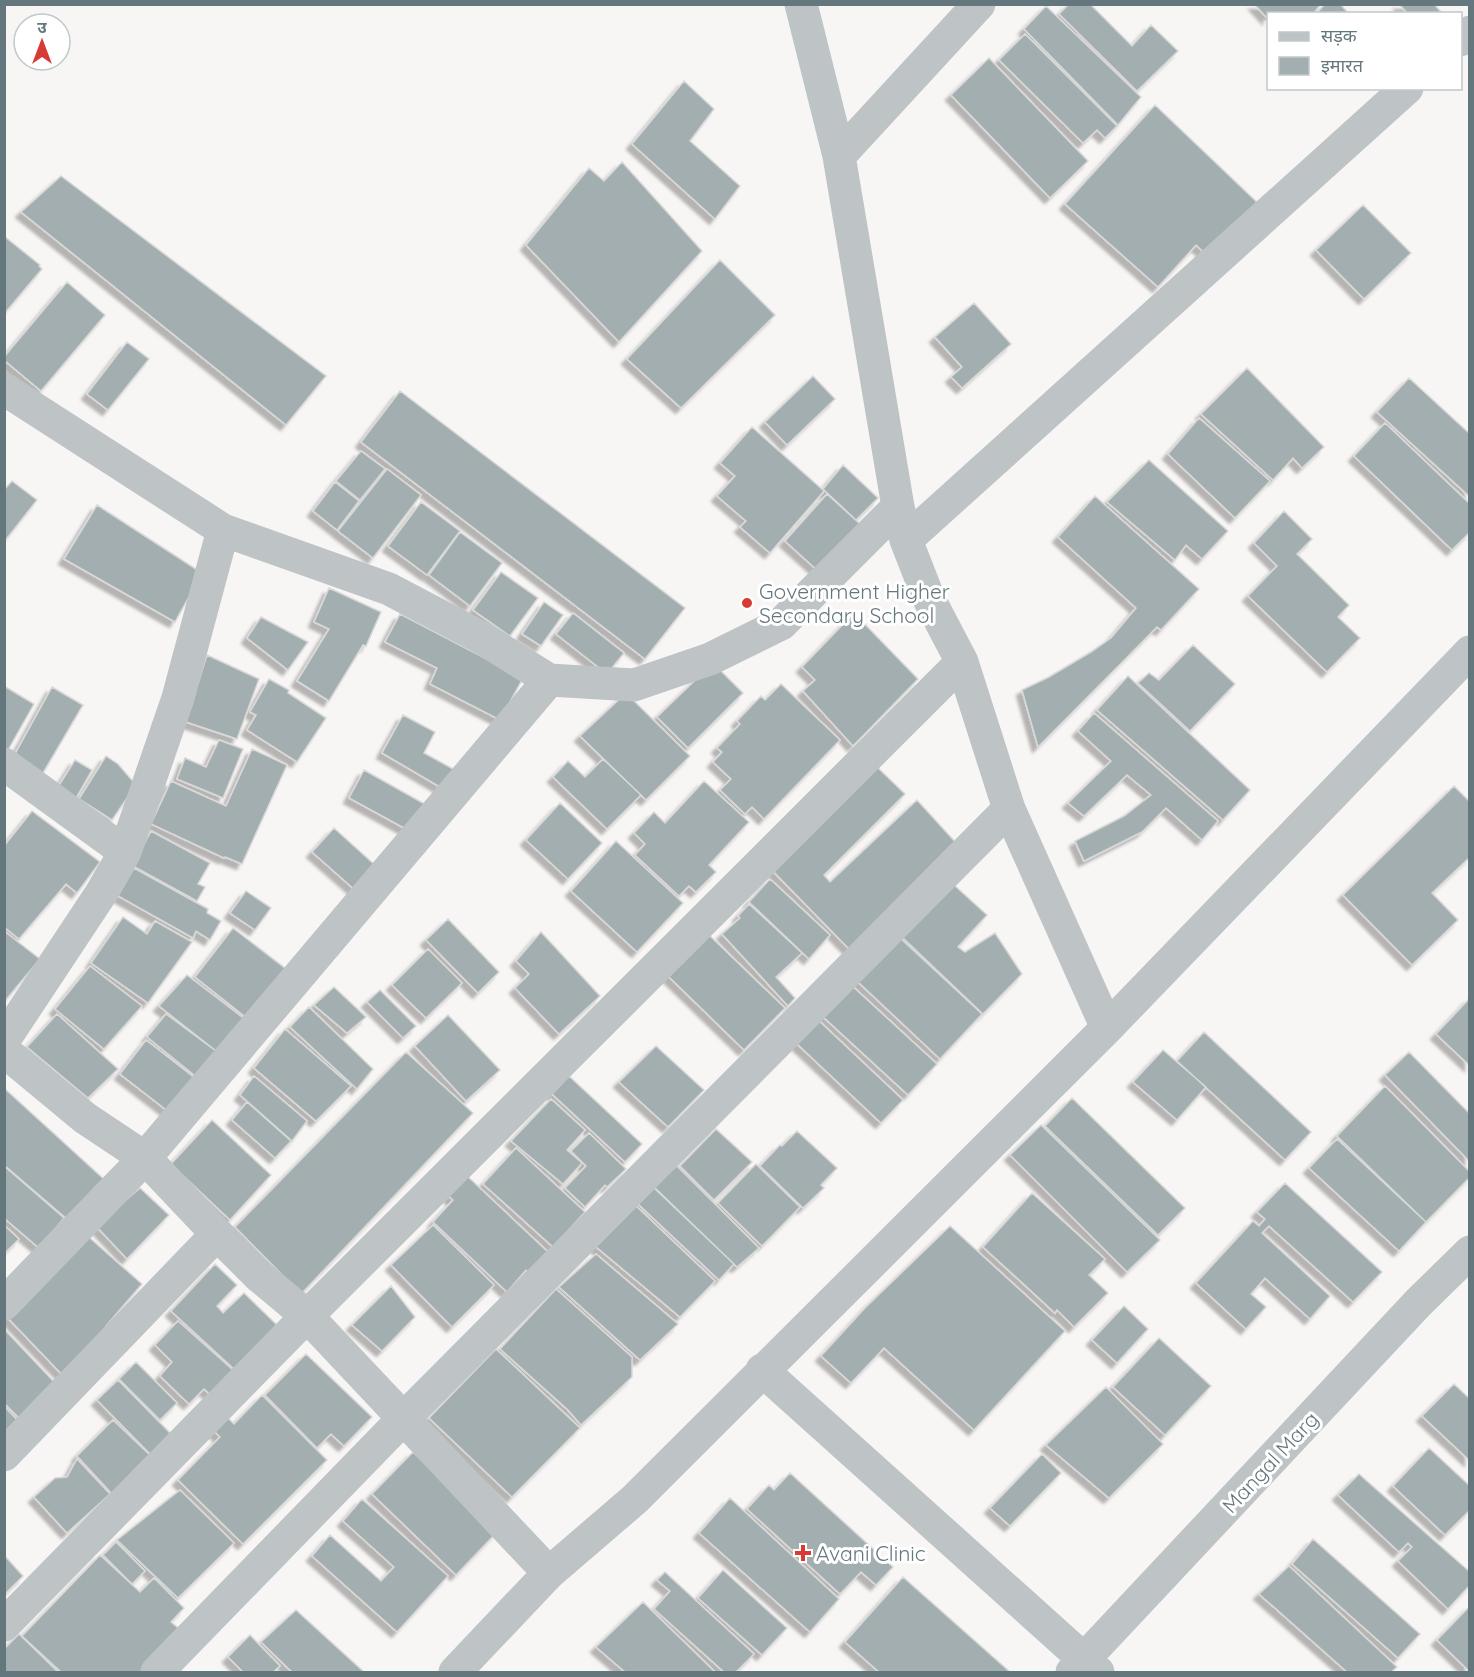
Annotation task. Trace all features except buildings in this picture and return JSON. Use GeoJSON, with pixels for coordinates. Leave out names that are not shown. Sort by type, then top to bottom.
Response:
{"type":"FeatureCollection","features":[{"type":"Feature","properties":{"kind":"street"},"geometry":{"type":"LineString","coordinates":[[801,4],[838,156],[898,507],[906,540],[929,599],[962,662],[1009,809],[1107,1028]]}},
{"type":"Feature","properties":{"kind":"street"},"geometry":{"type":"LineString","coordinates":[[838,156],[979,4]]}},
{"type":"Feature","properties":{"kind":"street"},"geometry":{"type":"LineString","coordinates":[[906,540],[1405,90]]}},
{"type":"Feature","properties":{"kind":"street"},"geometry":{"type":"LineString","coordinates":[[4,389],[223,530],[389,589],[482,638],[549,680],[634,685],[710,659],[781,624],[898,507]]}},
{"type":"Feature","properties":{"kind":"street"},"geometry":{"type":"LineString","coordinates":[[4,1041],[102,892],[125,852],[178,698],[223,530]]}},
{"type":"Feature","properties":{"kind":"street"},"geometry":{"type":"LineString","coordinates":[[454,1672],[549,1573],[634,1499],[1107,1028],[1470,652]]}},
{"type":"Feature","properties":{"kind":"street"},"geometry":{"type":"LineString","coordinates":[[4,1625],[307,1316],[962,662]]}},
{"type":"Feature","properties":{"kind":"street"},"geometry":{"type":"LineString","coordinates":[[4,1304],[145,1158],[549,680]]}},
{"type":"Feature","properties":{"kind":"street"},"geometry":{"type":"LineString","coordinates":[[4,764],[125,852]]}},
{"type":"Feature","properties":{"kind":"street"},"geometry":{"type":"LineString","coordinates":[[157,1672],[404,1418],[1009,809]]}},
{"type":"Feature","properties":{"kind":"street"},"geometry":{"type":"LineString","coordinates":[[4,1052],[85,1118],[145,1158],[259,1276],[307,1316],[549,1573]]}},
{"type":"Feature","properties":{"kind":"street"},"geometry":{"type":"LineString","coordinates":[[4,1455],[217,1234]]}},
{"type":"Feature","properties":{"kind":"street","name":"Mangal Marg"},"geometry":{"type":"LineString","coordinates":[[1084,1669],[1418,1303],[1470,1252]]}},
{"type":"Feature","properties":{"kind":"street"},"geometry":{"type":"LineString","coordinates":[[762,1370],[1084,1669]]}},
{"type":"Feature","properties":{"kind":"place","name":"Government Higher Secondary School"},"geometry":{"type":"Point","coordinates":[747,603]}},
{"type":"Feature","properties":{"kind":"place","name":"Avani Clinic"},"geometry":{"type":"Point","coordinates":[803,1553]}}]}
